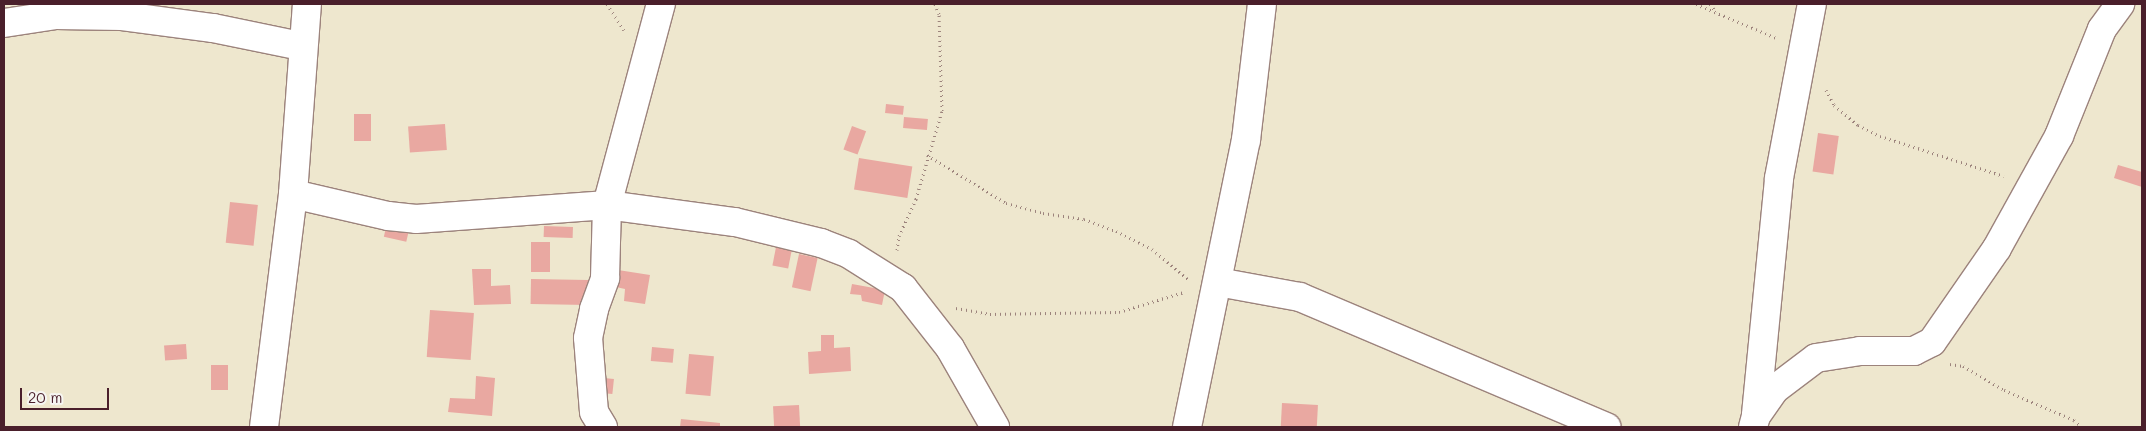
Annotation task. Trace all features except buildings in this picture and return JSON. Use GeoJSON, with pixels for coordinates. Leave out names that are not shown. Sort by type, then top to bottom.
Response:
{"type":"FeatureCollection","features":[{"type":"Feature","properties":{"kind":"street"},"geometry":{"type":"LineString","coordinates":[[264,427],[293,194],[302,46],[307,4]]}},
{"type":"Feature","properties":{"kind":"street"},"geometry":{"type":"LineString","coordinates":[[603,427],[594,412],[588,338],[594,309],[605,278],[607,205],[661,4]]}},
{"type":"Feature","properties":{"kind":"street"},"geometry":{"type":"LineString","coordinates":[[1187,427],[1209,285],[1246,140],[1262,4]]}},
{"type":"Feature","properties":{"kind":"street"},"geometry":{"type":"LineString","coordinates":[[1754,421],[1779,178],[1812,4]]}},
{"type":"Feature","properties":{"kind":"street"},"geometry":{"type":"LineString","coordinates":[[1754,421],[1775,389],[1796,370],[1816,358],[1860,351],[1914,351],[1932,342],[1997,248],[2060,136],[2102,29],[2120,4]]}},
{"type":"Feature","properties":{"kind":"street"},"geometry":{"type":"LineString","coordinates":[[4,23],[56,15],[122,16],[213,28],[302,46]]}},
{"type":"Feature","properties":{"kind":"street"},"geometry":{"type":"LineString","coordinates":[[293,194],[388,216],[416,219],[607,205],[735,222],[797,236],[849,254],[912,298],[950,348],[995,427]]}},
{"type":"Feature","properties":{"kind":"street"},"geometry":{"type":"LineString","coordinates":[[1209,285],[1300,298],[1607,427]]}},
{"type":"Feature","properties":{"kind":"path"},"geometry":{"type":"LineString","coordinates":[[935,4],[939,14],[942,110],[927,155],[916,198],[899,236],[896,256],[912,298],[990,314],[1119,312],[1209,285]]}},
{"type":"Feature","properties":{"kind":"path"},"geometry":{"type":"LineString","coordinates":[[1696,4],[1803,50],[1834,105],[1858,126],[1912,149],[1964,162],[2031,186]]}},
{"type":"Feature","properties":{"kind":"path"},"geometry":{"type":"LineString","coordinates":[[1710,4],[1716,12]]}},
{"type":"Feature","properties":{"kind":"path"},"geometry":{"type":"LineString","coordinates":[[927,155],[1006,203],[1043,213],[1084,219],[1116,231],[1152,250],[1209,285]]}},
{"type":"Feature","properties":{"kind":"path"},"geometry":{"type":"LineString","coordinates":[[1914,351],[1937,362],[1963,366],[2004,390],[2074,420],[2082,427]]}}]}
